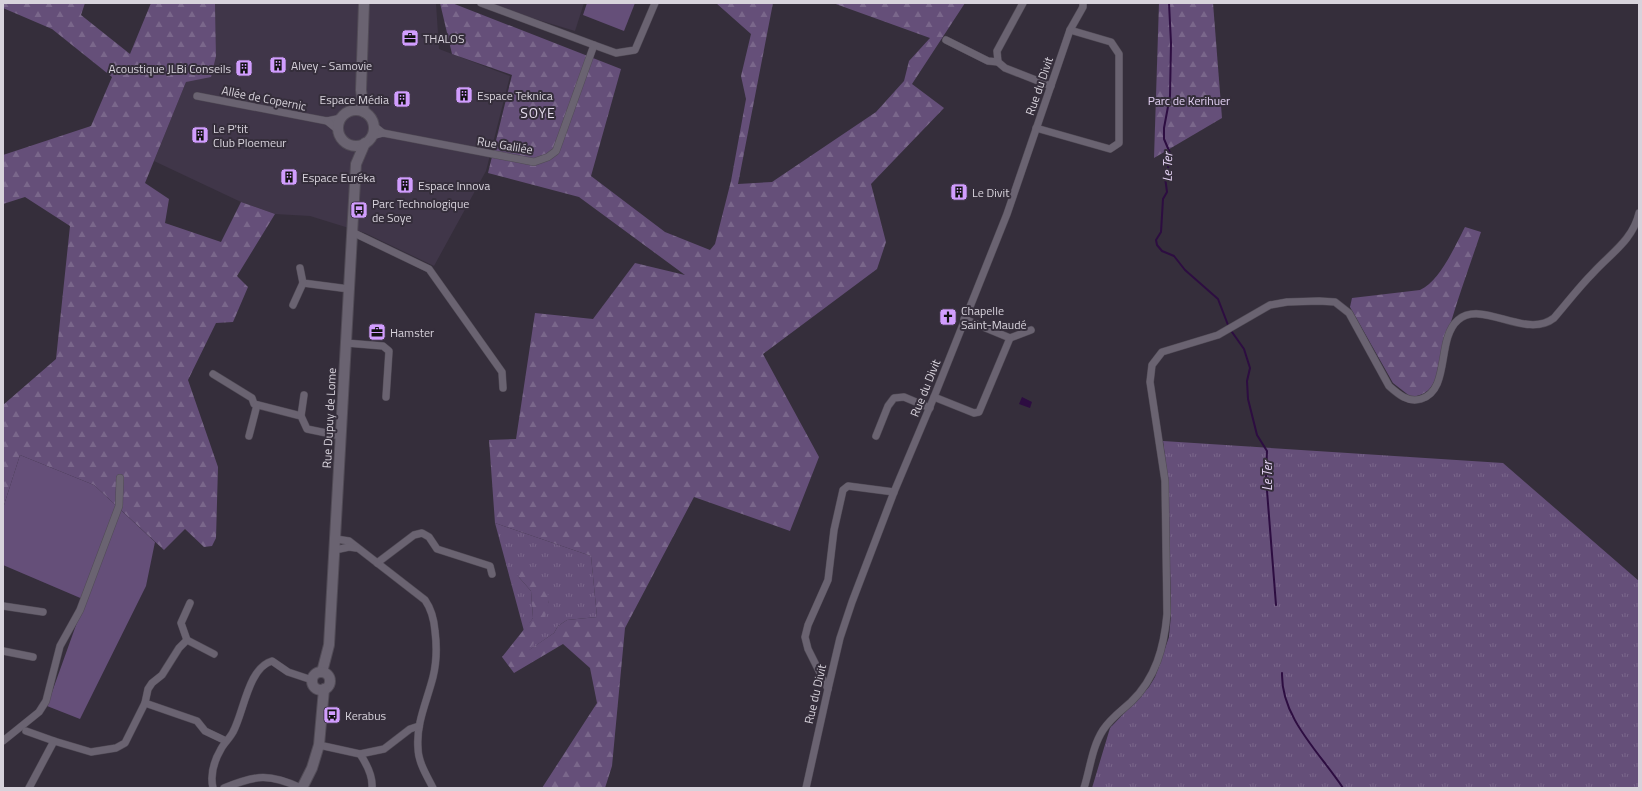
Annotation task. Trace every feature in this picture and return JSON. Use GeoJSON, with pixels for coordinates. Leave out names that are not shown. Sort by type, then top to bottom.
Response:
{"type":"FeatureCollection","features":[{"type":"Feature","properties":{"kind":"street"},"geometry":{"type":"LineString","coordinates":[[362,90],[352,110],[341,118],[338,130],[342,139],[349,145],[358,145],[368,140],[373,124],[364,112],[362,90],[364,3]]}},
{"type":"Feature","properties":{"kind":"street"},"geometry":{"type":"LineString","coordinates":[[481,3],[616,52],[635,50],[655,3]]}},
{"type":"Feature","properties":{"kind":"street"},"geometry":{"type":"LineString","coordinates":[[998,62],[997,51],[1023,3]]}},
{"type":"Feature","properties":{"kind":"street","name":"Rue du Divit"},"geometry":{"type":"LineString","coordinates":[[806,788],[840,638],[852,602],[894,492],[930,408],[964,319],[1007,214],[1070,30],[1083,7],[1083,3]]}},
{"type":"Feature","properties":{"kind":"street"},"geometry":{"type":"LineString","coordinates":[[1036,128],[1110,149],[1119,143],[1119,54],[1111,42],[1070,30]]}},
{"type":"Feature","properties":{"kind":"street"},"geometry":{"type":"LineString","coordinates":[[946,40],[988,61],[998,62],[1005,68],[1050,86]]}},
{"type":"Feature","properties":{"kind":"street","name":"Rue Galilée"},"geometry":{"type":"LineString","coordinates":[[373,124],[384,133],[534,162],[548,157],[556,151],[594,45]]}},
{"type":"Feature","properties":{"kind":"street","name":"Allée de Copernic"},"geometry":{"type":"LineString","coordinates":[[197,96],[327,121],[341,118]]}},
{"type":"Feature","properties":{"kind":"street"},"geometry":{"type":"LineString","coordinates":[[352,110],[364,112]]}},
{"type":"Feature","properties":{"kind":"street","name":"Allée de Copernic"},"geometry":{"type":"LineString","coordinates":[[327,121],[338,130]]}},
{"type":"Feature","properties":{"kind":"street","name":"Rue Galilée"},"geometry":{"type":"LineString","coordinates":[[368,140],[384,133]]}},
{"type":"Feature","properties":{"kind":"street","name":"Rue Dupuy de Lome"},"geometry":{"type":"LineString","coordinates":[[301,788],[312,768],[318,745],[324,689],[330,680],[327,675],[322,672],[329,645],[356,164],[368,140]]}},
{"type":"Feature","properties":{"kind":"street","name":"Rue Dupuy de Lome"},"geometry":{"type":"LineString","coordinates":[[349,145],[356,164]]}},
{"type":"Feature","properties":{"kind":"street"},"geometry":{"type":"LineString","coordinates":[[1084,788],[1097,741],[1104,729],[1117,714],[1144,689],[1161,654],[1165,635],[1168,614],[1165,481],[1150,382],[1150,370],[1158,356],[1168,349],[1218,335],[1270,305],[1304,301],[1335,302],[1345,309],[1354,320],[1389,386],[1398,395],[1412,401],[1418,400],[1429,396],[1439,381],[1450,330],[1459,319],[1468,315],[1482,315],[1523,324],[1538,326],[1547,324],[1594,272],[1625,241],[1633,230],[1639,213]]}},
{"type":"Feature","properties":{"kind":"street"},"geometry":{"type":"LineString","coordinates":[[352,232],[429,269],[466,318],[502,372],[504,388]]}},
{"type":"Feature","properties":{"kind":"street"},"geometry":{"type":"LineString","coordinates":[[293,305],[303,283],[300,268]]}},
{"type":"Feature","properties":{"kind":"street"},"geometry":{"type":"LineString","coordinates":[[303,283],[349,289]]}},
{"type":"Feature","properties":{"kind":"street"},"geometry":{"type":"LineString","coordinates":[[964,319],[1010,338],[1031,330]]}},
{"type":"Feature","properties":{"kind":"street"},"geometry":{"type":"LineString","coordinates":[[934,397],[972,413],[979,412],[1010,338]]}},
{"type":"Feature","properties":{"kind":"street"},"geometry":{"type":"LineString","coordinates":[[346,343],[383,346],[389,351],[386,397]]}},
{"type":"Feature","properties":{"kind":"street"},"geometry":{"type":"LineString","coordinates":[[213,374],[252,398],[254,404],[301,416]]}},
{"type":"Feature","properties":{"kind":"street"},"geometry":{"type":"LineString","coordinates":[[304,395],[301,416],[307,429],[341,436]]}},
{"type":"Feature","properties":{"kind":"street"},"geometry":{"type":"LineString","coordinates":[[876,436],[888,406],[894,398],[904,397],[930,408]]}},
{"type":"Feature","properties":{"kind":"street"},"geometry":{"type":"LineString","coordinates":[[249,436],[257,405]]}},
{"type":"Feature","properties":{"kind":"street"},"geometry":{"type":"LineString","coordinates":[[3,741],[39,712],[46,701],[60,646],[80,610],[119,506],[120,478]]}},
{"type":"Feature","properties":{"kind":"street"},"geometry":{"type":"LineString","coordinates":[[828,689],[808,649],[805,637],[808,625],[828,580],[834,530],[843,490],[848,486],[894,492]]}},
{"type":"Feature","properties":{"kind":"street"},"geometry":{"type":"LineString","coordinates":[[378,563],[414,535],[422,533],[429,537],[437,549],[490,566],[492,574]]}},
{"type":"Feature","properties":{"kind":"street"},"geometry":{"type":"LineString","coordinates":[[336,539],[349,541],[425,600],[433,611],[437,649],[433,675],[419,726],[418,750],[421,763],[433,788]]}},
{"type":"Feature","properties":{"kind":"street"},"geometry":{"type":"LineString","coordinates":[[335,550],[349,547],[358,549]]}},
{"type":"Feature","properties":{"kind":"street"},"geometry":{"type":"LineString","coordinates":[[190,603],[181,623],[187,640],[214,654]]}},
{"type":"Feature","properties":{"kind":"street"},"geometry":{"type":"LineString","coordinates":[[3,606],[43,612]]}},
{"type":"Feature","properties":{"kind":"street"},"geometry":{"type":"LineString","coordinates":[[26,731],[90,752],[116,748],[125,743],[145,703],[148,689],[152,683],[162,675],[179,648],[187,640]]}},
{"type":"Feature","properties":{"kind":"street"},"geometry":{"type":"LineString","coordinates":[[3,651],[33,657]]}},
{"type":"Feature","properties":{"kind":"street"},"geometry":{"type":"LineString","coordinates":[[214,788],[211,777],[220,750],[233,732],[247,693],[256,675],[264,664],[272,661],[288,672],[312,680],[316,688],[324,689]]}},
{"type":"Feature","properties":{"kind":"street"},"geometry":{"type":"LineString","coordinates":[[312,680],[314,675],[322,672]]}},
{"type":"Feature","properties":{"kind":"street"},"geometry":{"type":"LineString","coordinates":[[145,703],[197,721],[205,732],[226,741]]}},
{"type":"Feature","properties":{"kind":"street"},"geometry":{"type":"LineString","coordinates":[[318,745],[360,754],[384,749],[410,729],[419,726]]}},
{"type":"Feature","properties":{"kind":"street"},"geometry":{"type":"LineString","coordinates":[[29,788],[54,741]]}},
{"type":"Feature","properties":{"kind":"street"},"geometry":{"type":"LineString","coordinates":[[360,754],[368,769],[373,784],[372,788]]}},
{"type":"Feature","properties":{"kind":"street"},"geometry":{"type":"LineString","coordinates":[[224,788],[250,777],[278,778],[301,788]]}},
{"type":"Feature","properties":{"kind":"shaded area","name":"Parc Technologique de Soye"},"geometry":{"type":"Polygon","coordinates":[[[215,3],[436,3],[439,49],[510,76],[486,171],[434,266],[365,233],[310,216],[275,214],[241,202],[154,161],[186,82],[216,56],[215,3]]]}},
{"type":"Feature","properties":{"kind":"shaded area"},"geometry":{"type":"Polygon","coordinates":[[[482,3],[584,3],[575,31],[482,3]]]}},
{"type":"Feature","properties":{"kind":"shaded area"},"geometry":{"type":"Polygon","coordinates":[[[1022,397],[1032,402],[1030,408],[1019,404],[1022,397]]]}},
{"type":"Feature","properties":{"kind":"green space"},"geometry":{"type":"Polygon","coordinates":[[[3,3],[85,3],[81,15],[130,54],[151,3],[215,3],[216,56],[211,77],[186,82],[145,183],[169,199],[165,223],[221,242],[241,202],[275,214],[237,276],[248,287],[233,322],[216,323],[188,380],[218,467],[216,538],[212,546],[204,547],[185,529],[164,550],[94,485],[20,455],[4,505],[3,523],[3,405],[56,359],[70,226],[25,197],[3,204],[3,155],[91,126],[112,77],[52,29],[3,8],[3,3]]]}},
{"type":"Feature","properties":{"kind":"green space"},"geometry":{"type":"Polygon","coordinates":[[[440,3],[452,3],[621,69],[591,176],[665,232],[710,250],[715,244],[731,181],[746,99],[741,76],[751,34],[716,3],[773,3],[738,184],[772,182],[876,112],[904,81],[909,61],[930,38],[833,3],[965,3],[912,84],[944,108],[871,184],[886,242],[877,269],[763,354],[819,457],[790,531],[694,497],[625,628],[612,766],[605,788],[542,788],[597,703],[590,668],[563,644],[514,673],[502,657],[533,618],[531,591],[517,575],[522,570],[545,581],[549,601],[541,631],[529,650],[554,633],[558,626],[567,620],[597,617],[591,556],[495,523],[489,440],[516,439],[535,313],[593,319],[635,263],[685,275],[579,197],[488,173],[512,75],[452,54],[440,3]]]}},
{"type":"Feature","properties":{"kind":"green space"},"geometry":{"type":"Polygon","coordinates":[[[587,3],[635,3],[624,31],[583,15],[587,3]]]}},
{"type":"Feature","properties":{"kind":"green space","name":"Parc de Kerihuer"},"geometry":{"type":"Polygon","coordinates":[[[1159,3],[1213,3],[1222,118],[1154,158],[1159,3]]]}},
{"type":"Feature","properties":{"kind":"green space"},"geometry":{"type":"Polygon","coordinates":[[[1465,227],[1481,232],[1451,322],[1439,370],[1429,390],[1421,395],[1411,397],[1393,383],[1350,307],[1352,298],[1420,290],[1434,279],[1440,271],[1452,253],[1465,227]]]}},
{"type":"Feature","properties":{"kind":"green space"},"geometry":{"type":"Polygon","coordinates":[[[1163,441],[1503,463],[1639,581],[1639,788],[1092,788],[1110,728],[1149,687],[1155,677],[1169,637],[1171,615],[1168,480],[1163,441]]]}},
{"type":"Feature","properties":{"kind":"green space"},"geometry":{"type":"Polygon","coordinates":[[[20,455],[94,485],[155,542],[146,586],[80,719],[47,706],[85,600],[3,565],[4,505],[20,455]]]}},
{"type":"Feature","properties":{"kind":"green space"},"geometry":{"type":"Polygon","coordinates":[[[495,523],[591,556],[597,617],[567,620],[558,626],[554,633],[528,651],[549,601],[517,575],[531,591],[533,618],[524,631],[495,523]]]}},
{"type":"Feature","properties":{"kind":"waterway","name":"Le Ter"},"geometry":{"type":"LineString","coordinates":[[1169,3],[1171,43],[1170,96],[1164,128],[1164,139],[1170,153],[1165,177],[1167,192],[1163,199],[1161,232],[1156,240],[1157,245],[1162,251],[1174,256],[1185,270],[1218,299],[1228,325]]}},
{"type":"Feature","properties":{"kind":"waterway","name":"Le Ter"},"geometry":{"type":"LineString","coordinates":[[1232,332],[1244,349],[1250,368],[1247,381],[1248,399],[1257,435],[1267,451],[1266,478],[1276,605]]}},
{"type":"Feature","properties":{"kind":"waterway","name":"Le Ter"},"geometry":{"type":"LineString","coordinates":[[1282,673],[1283,689],[1295,720],[1313,748],[1343,788]]}},
{"type":"Feature","properties":{"kind":"place","name":"THALOS"},"geometry":{"type":"Point","coordinates":[410,38]}},
{"type":"Feature","properties":{"kind":"place","name":"Alvey - Samovie"},"geometry":{"type":"Point","coordinates":[278,65]}},
{"type":"Feature","properties":{"kind":"place","name":"Acoustique JLBi Conseils"},"geometry":{"type":"Point","coordinates":[244,68]}},
{"type":"Feature","properties":{"kind":"place","name":"Espace Teknica"},"geometry":{"type":"Point","coordinates":[464,95]}},
{"type":"Feature","properties":{"kind":"place","name":"Espace Média"},"geometry":{"type":"Point","coordinates":[402,99]}},
{"type":"Feature","properties":{"kind":"place","name":"Le P'tit Club Ploemeur"},"geometry":{"type":"Point","coordinates":[200,135]}},
{"type":"Feature","properties":{"kind":"place","name":"Espace Euréka"},"geometry":{"type":"Point","coordinates":[289,177]}},
{"type":"Feature","properties":{"kind":"place","name":"Espace Innova"},"geometry":{"type":"Point","coordinates":[405,185]}},
{"type":"Feature","properties":{"kind":"place","name":"Le Divit"},"geometry":{"type":"Point","coordinates":[959,192]}},
{"type":"Feature","properties":{"kind":"place","name":"Parc Technologique de Soye"},"geometry":{"type":"Point","coordinates":[359,210]}},
{"type":"Feature","properties":{"kind":"place","name":"Chapelle Saint-Maudé"},"geometry":{"type":"Point","coordinates":[948,317]}},
{"type":"Feature","properties":{"kind":"place","name":"Hamster"},"geometry":{"type":"Point","coordinates":[377,332]}},
{"type":"Feature","properties":{"kind":"place","name":"Kerabus"},"geometry":{"type":"Point","coordinates":[332,715]}},
{"type":"Feature","properties":{"kind":"district","name":"SOYE"},"geometry":{"type":"Point","coordinates":[538,112]}}]}
